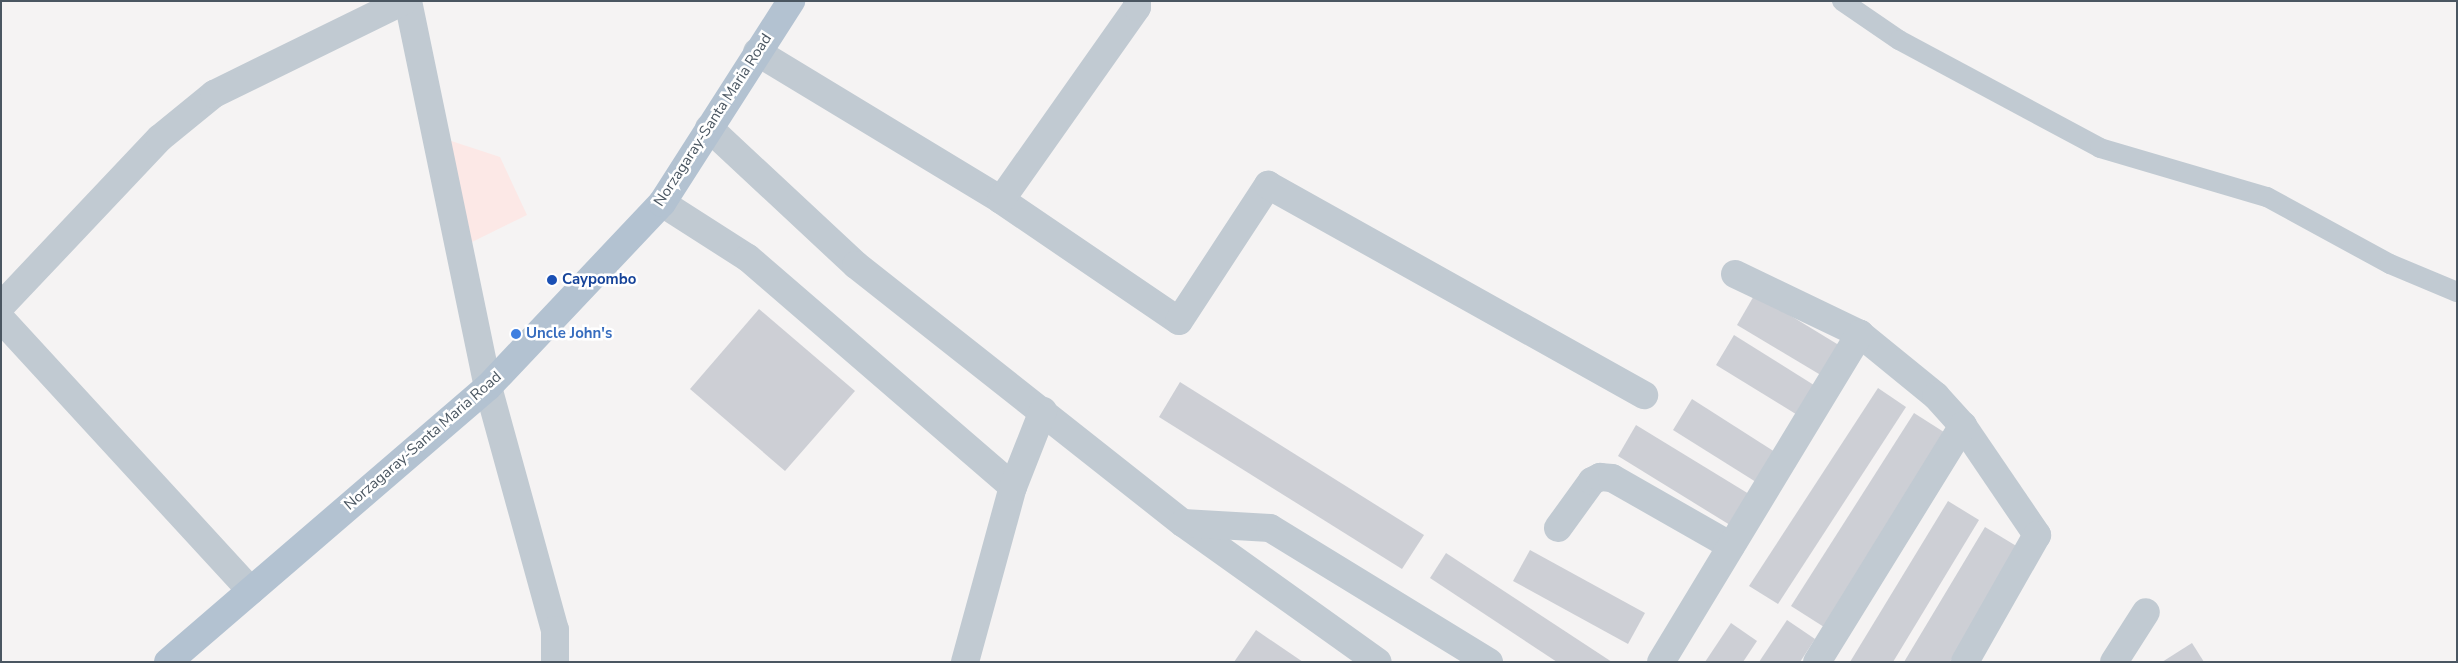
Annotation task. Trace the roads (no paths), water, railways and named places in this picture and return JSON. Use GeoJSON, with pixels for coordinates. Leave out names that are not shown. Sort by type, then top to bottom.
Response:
{"type":"FeatureCollection","features":[{"type":"Feature","properties":{"kind":"main road","name":"Norzagaray-Santa Maria Road"},"geometry":{"type":"LineString","coordinates":[[168,662],[488,388],[662,202],[791,1]]}},
{"type":"Feature","properties":{"kind":"street"},"geometry":{"type":"LineString","coordinates":[[1,306],[160,138],[214,94],[404,1]]}},
{"type":"Feature","properties":{"kind":"street"},"geometry":{"type":"LineString","coordinates":[[408,1],[488,388],[555,630],[555,662]]}},
{"type":"Feature","properties":{"kind":"street"},"geometry":{"type":"LineString","coordinates":[[1001,200],[1137,7],[1138,1]]}},
{"type":"Feature","properties":{"kind":"street"},"geometry":{"type":"LineString","coordinates":[[757,52],[1001,200],[1179,321],[1268,185],[1644,395]]}},
{"type":"Feature","properties":{"kind":"street"},"geometry":{"type":"LineString","coordinates":[[709,128],[856,265],[1183,523],[1378,662]]}},
{"type":"Feature","properties":{"kind":"street"},"geometry":{"type":"LineString","coordinates":[[662,202],[748,258],[1013,487]]}},
{"type":"Feature","properties":{"kind":"street"},"geometry":{"type":"LineString","coordinates":[[1735,274],[1860,334],[1936,396],[1963,426],[2037,535],[1965,662]]}},
{"type":"Feature","properties":{"kind":"street"},"geometry":{"type":"LineString","coordinates":[[1,319],[251,591]]}},
{"type":"Feature","properties":{"kind":"street"},"geometry":{"type":"LineString","coordinates":[[1661,662],[1860,334]]}},
{"type":"Feature","properties":{"kind":"street"},"geometry":{"type":"LineString","coordinates":[[965,662],[1013,487],[1043,411]]}},
{"type":"Feature","properties":{"kind":"street"},"geometry":{"type":"LineString","coordinates":[[1817,662],[1963,426]]}},
{"type":"Feature","properties":{"kind":"street"},"geometry":{"type":"LineString","coordinates":[[1558,528],[1592,481],[1612,478],[1731,546]]}},
{"type":"Feature","properties":{"kind":"street"},"geometry":{"type":"LineString","coordinates":[[1183,523],[1270,528],[1489,662]]}},
{"type":"Feature","properties":{"kind":"street"},"geometry":{"type":"LineString","coordinates":[[2122,658],[2146,612]]}},
{"type":"Feature","properties":{"kind":"lane"},"geometry":{"type":"LineString","coordinates":[[1842,1],[1899,40],[2100,148],[2267,197],[2390,264],[2457,292]]}},
{"type":"Feature","properties":{"kind":"place","name":"Caypombo"},"geometry":{"type":"Point","coordinates":[552,280]}},
{"type":"Feature","properties":{"kind":"place","name":"Uncle John's"},"geometry":{"type":"Point","coordinates":[516,334]}}]}
